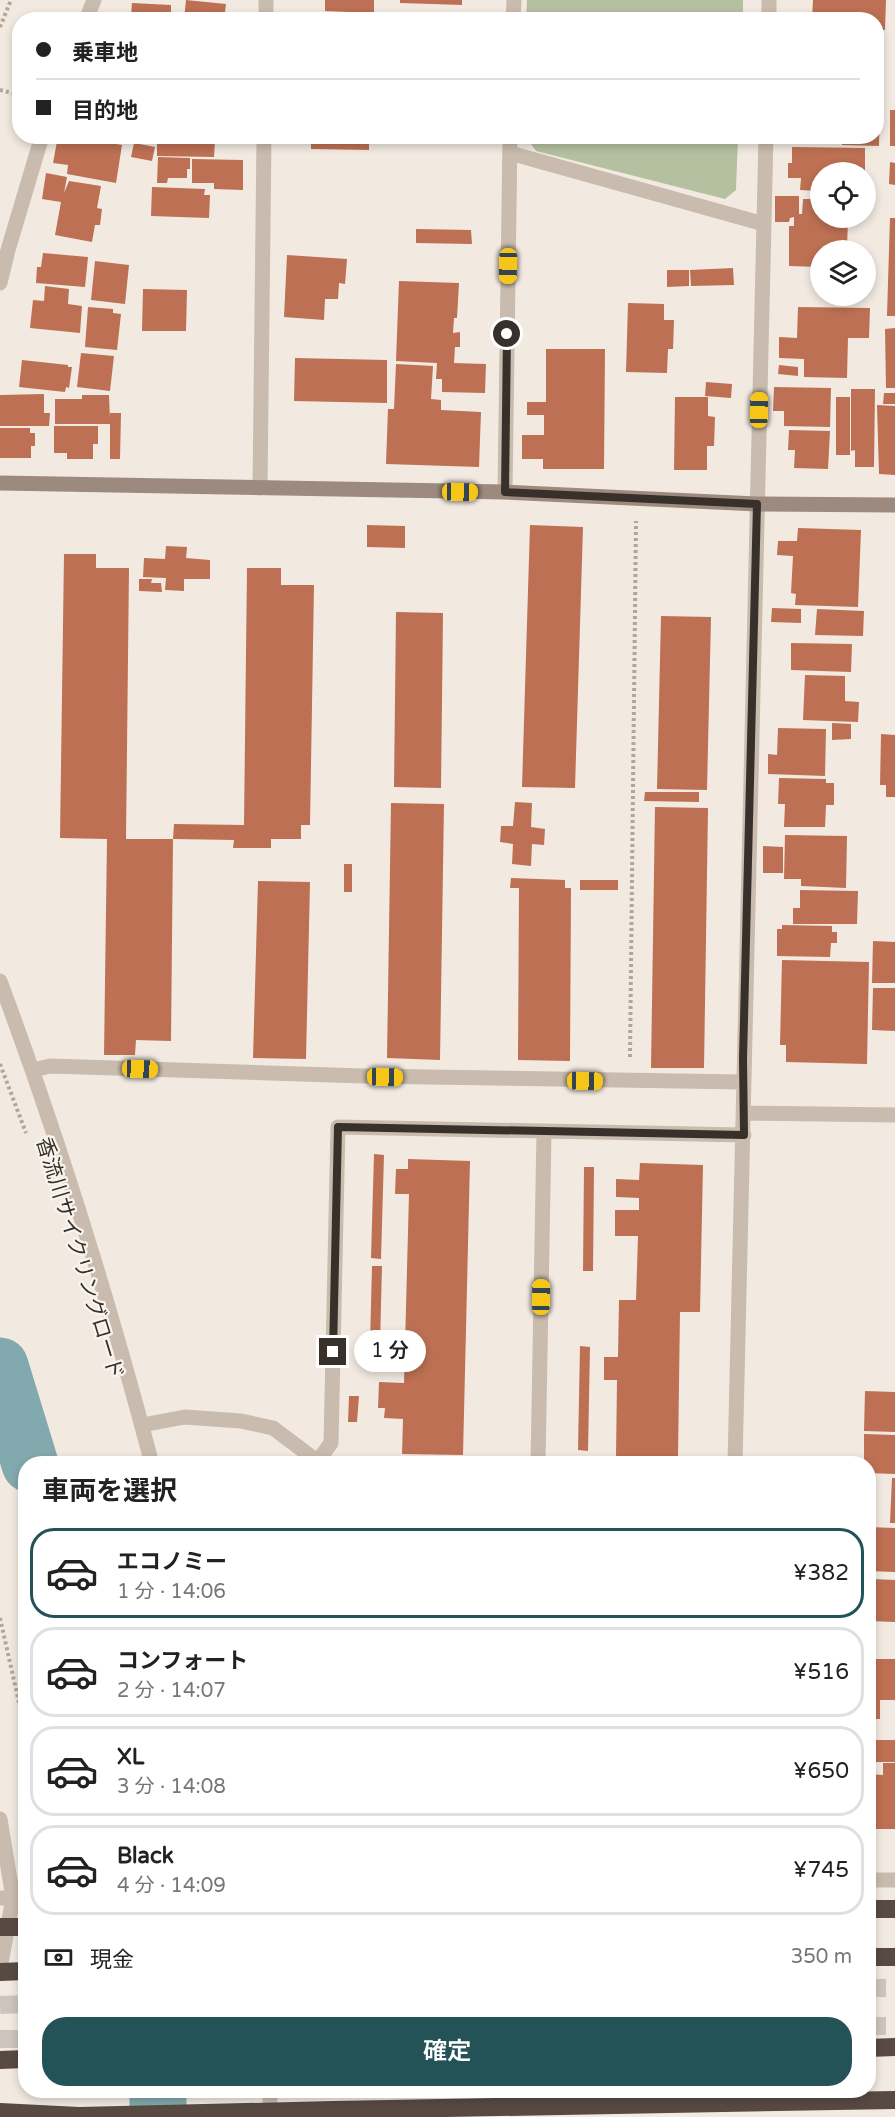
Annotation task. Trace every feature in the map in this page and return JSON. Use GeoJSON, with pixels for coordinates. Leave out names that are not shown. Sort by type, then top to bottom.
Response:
{"type":"FeatureCollection","features":[{"type":"Feature","properties":{"kind":"highway"},"geometry":{"type":"LineString","coordinates":[[876,1909],[895,1908]]}},
{"type":"Feature","properties":{"kind":"highway"},"geometry":{"type":"LineString","coordinates":[[876,1957],[895,1957]]}},
{"type":"Feature","properties":{"kind":"highway"},"geometry":{"type":"LineString","coordinates":[[0,1970],[18,1971]]}},
{"type":"Feature","properties":{"kind":"highway"},"geometry":{"type":"LineString","coordinates":[[876,2048],[895,2047]]}},
{"type":"Feature","properties":{"kind":"highway"},"geometry":{"type":"LineString","coordinates":[[0,2060],[18,2059]]}},
{"type":"Feature","properties":{"kind":"highway"},"geometry":{"type":"LineString","coordinates":[[0,2112],[79,2116],[895,2100]]}},
{"type":"Feature","properties":{"kind":"street"},"geometry":{"type":"LineString","coordinates":[[0,283],[40,144]]}},
{"type":"Feature","properties":{"kind":"street"},"geometry":{"type":"LineString","coordinates":[[260,488],[264,144]]}},
{"type":"Feature","properties":{"kind":"street"},"geometry":{"type":"LineString","coordinates":[[505,492],[510,144]]}},
{"type":"Feature","properties":{"kind":"street"},"geometry":{"type":"LineString","coordinates":[[735,1456],[744,1135],[742,1082],[766,144]]}},
{"type":"Feature","properties":{"kind":"street"},"geometry":{"type":"LineString","coordinates":[[510,153],[764,224]]}},
{"type":"Feature","properties":{"kind":"street"},"geometry":{"type":"LineString","coordinates":[[0,483],[505,492],[757,504],[895,506]]}},
{"type":"Feature","properties":{"kind":"street"},"geometry":{"type":"LineString","coordinates":[[0,981],[33,1070],[92,1250],[150,1456]]}},
{"type":"Feature","properties":{"kind":"street"},"geometry":{"type":"LineString","coordinates":[[33,1070],[50,1066],[363,1077],[742,1082]]}},
{"type":"Feature","properties":{"kind":"street"},"geometry":{"type":"LineString","coordinates":[[744,1113],[895,1115]]}},
{"type":"Feature","properties":{"kind":"street"},"geometry":{"type":"LineString","coordinates":[[323,1456],[331,1443],[338,1127],[744,1135]]}},
{"type":"Feature","properties":{"kind":"street"},"geometry":{"type":"LineString","coordinates":[[538,1456],[544,1131]]}},
{"type":"Feature","properties":{"kind":"street"},"geometry":{"type":"LineString","coordinates":[[142,1425],[185,1417],[241,1421],[273,1428],[310,1456]]}},
{"type":"Feature","properties":{"kind":"street"},"geometry":{"type":"LineString","coordinates":[[0,1819],[18,1878],[0,1970]]}},
{"type":"Feature","properties":{"kind":"street"},"geometry":{"type":"LineString","coordinates":[[876,1880],[895,1880]]}},
{"type":"Feature","properties":{"kind":"street"},"geometry":{"type":"LineString","coordinates":[[270,2098],[270,2117]]}},
{"type":"Feature","properties":{"kind":"path"},"geometry":{"type":"LineString","coordinates":[[0,27],[11,0]]}},
{"type":"Feature","properties":{"kind":"path"},"geometry":{"type":"LineString","coordinates":[[630,1082],[636,516]]}},
{"type":"Feature","properties":{"kind":"path","name":"香流川サイクリングロード"},"geometry":{"type":"LineString","coordinates":[[0,1064],[27,1137]]}},
{"type":"Feature","properties":{"kind":"path"},"geometry":{"type":"LineString","coordinates":[[0,1618],[18,1698]]}},
{"type":"Feature","properties":{"kind":"green space"},"geometry":{"type":"Polygon","coordinates":[[[527,0],[743,0],[743,12],[526,12],[527,0]]]}},
{"type":"Feature","properties":{"kind":"green space"},"geometry":{"type":"Polygon","coordinates":[[[531,144],[738,144],[736,190],[725,199],[536,151],[531,144]]]}},
{"type":"Feature","properties":{"kind":"building"},"geometry":{"type":"Polygon","coordinates":[[[186,0],[226,4],[225,12],[185,12],[186,0]]]}},
{"type":"Feature","properties":{"kind":"building"},"geometry":{"type":"Polygon","coordinates":[[[325,0],[374,0],[374,12],[325,11],[325,0]]]}},
{"type":"Feature","properties":{"kind":"building"},"geometry":{"type":"Polygon","coordinates":[[[400,0],[462,0],[462,5],[400,3],[400,0]]]}},
{"type":"Feature","properties":{"kind":"building"},"geometry":{"type":"Polygon","coordinates":[[[813,0],[886,0],[885,30],[884,12],[812,12],[813,0]]]}},
{"type":"Feature","properties":{"kind":"building"},"geometry":{"type":"Polygon","coordinates":[[[132,3],[171,5],[171,12],[131,12],[132,3]]]}},
{"type":"Feature","properties":{"kind":"building"},"geometry":{"type":"Polygon","coordinates":[[[890,110],[895,110],[895,146],[890,146],[890,110]]]}},
{"type":"Feature","properties":{"kind":"building"},"geometry":{"type":"Polygon","coordinates":[[[57,144],[122,145],[116,183],[67,174],[68,165],[53,163],[57,144]]]}},
{"type":"Feature","properties":{"kind":"building"},"geometry":{"type":"Polygon","coordinates":[[[134,144],[155,147],[152,161],[131,157],[134,144]]]}},
{"type":"Feature","properties":{"kind":"building"},"geometry":{"type":"Polygon","coordinates":[[[157,144],[215,144],[214,157],[157,156],[157,144]]]}},
{"type":"Feature","properties":{"kind":"building"},"geometry":{"type":"Polygon","coordinates":[[[311,144],[369,144],[369,150],[311,149],[311,144]]]}},
{"type":"Feature","properties":{"kind":"building"},"geometry":{"type":"Polygon","coordinates":[[[842,144],[879,144],[879,146],[842,144]]]}},
{"type":"Feature","properties":{"kind":"building"},"geometry":{"type":"Polygon","coordinates":[[[792,147],[865,148],[865,162],[810,162],[810,190],[800,190],[801,178],[788,178],[788,163],[792,163],[792,147]]]}},
{"type":"Feature","properties":{"kind":"building"},"geometry":{"type":"Polygon","coordinates":[[[158,157],[190,158],[187,178],[168,178],[167,183],[157,183],[158,157]]]}},
{"type":"Feature","properties":{"kind":"building"},"geometry":{"type":"Polygon","coordinates":[[[192,159],[243,160],[243,190],[214,189],[214,183],[192,183],[192,159]]]}},
{"type":"Feature","properties":{"kind":"building"},"geometry":{"type":"Polygon","coordinates":[[[890,162],[895,163],[895,185],[889,184],[890,162]]]}},
{"type":"Feature","properties":{"kind":"building"},"geometry":{"type":"Polygon","coordinates":[[[46,173],[67,177],[64,193],[69,181],[101,186],[97,208],[102,209],[100,225],[95,225],[92,242],[55,235],[61,202],[42,199],[46,173]]]}},
{"type":"Feature","properties":{"kind":"building"},"geometry":{"type":"Polygon","coordinates":[[[152,187],[205,189],[204,195],[210,195],[209,218],[151,216],[152,187]]]}},
{"type":"Feature","properties":{"kind":"building"},"geometry":{"type":"Polygon","coordinates":[[[775,196],[799,196],[799,214],[802,214],[803,199],[810,199],[810,228],[848,228],[847,240],[810,240],[810,267],[789,266],[789,226],[794,226],[794,217],[790,218],[789,222],[775,222],[775,196]]]}},
{"type":"Feature","properties":{"kind":"building"},"geometry":{"type":"Polygon","coordinates":[[[890,218],[895,218],[895,316],[887,316],[890,218]]]}},
{"type":"Feature","properties":{"kind":"building"},"geometry":{"type":"Polygon","coordinates":[[[416,229],[471,230],[472,244],[416,243],[416,229]]]}},
{"type":"Feature","properties":{"kind":"building"},"geometry":{"type":"Polygon","coordinates":[[[43,253],[88,257],[85,287],[36,283],[37,267],[41,267],[43,253]]]}},
{"type":"Feature","properties":{"kind":"building"},"geometry":{"type":"Polygon","coordinates":[[[287,255],[347,259],[345,284],[339,283],[338,299],[325,299],[324,320],[284,317],[287,255]]]}},
{"type":"Feature","properties":{"kind":"building"},"geometry":{"type":"Polygon","coordinates":[[[95,261],[129,265],[125,304],[91,300],[95,261]]]}},
{"type":"Feature","properties":{"kind":"building"},"geometry":{"type":"Polygon","coordinates":[[[733,268],[734,285],[691,286],[690,270],[733,268]]]}},
{"type":"Feature","properties":{"kind":"building"},"geometry":{"type":"Polygon","coordinates":[[[667,270],[689,270],[689,286],[667,287],[667,270]]]}},
{"type":"Feature","properties":{"kind":"building"},"geometry":{"type":"Polygon","coordinates":[[[399,281],[459,283],[457,318],[454,318],[453,333],[460,332],[460,347],[455,347],[454,363],[486,364],[485,393],[442,392],[442,379],[436,379],[437,363],[396,361],[399,281]]]}},
{"type":"Feature","properties":{"kind":"building"},"geometry":{"type":"Polygon","coordinates":[[[45,286],[69,289],[68,304],[82,306],[80,333],[30,328],[33,300],[44,301],[45,286]]]}},
{"type":"Feature","properties":{"kind":"building"},"geometry":{"type":"Polygon","coordinates":[[[143,289],[187,290],[186,331],[142,331],[143,289]]]}},
{"type":"Feature","properties":{"kind":"building"},"geometry":{"type":"Polygon","coordinates":[[[628,303],[664,304],[664,320],[674,320],[673,349],[668,349],[667,373],[626,372],[628,303]]]}},
{"type":"Feature","properties":{"kind":"building"},"geometry":{"type":"Polygon","coordinates":[[[88,307],[113,309],[113,313],[121,314],[117,350],[85,347],[88,307]]]}},
{"type":"Feature","properties":{"kind":"building"},"geometry":{"type":"Polygon","coordinates":[[[798,307],[870,308],[869,338],[848,338],[847,378],[804,377],[804,359],[779,358],[779,337],[797,338],[798,307]]]}},
{"type":"Feature","properties":{"kind":"building"},"geometry":{"type":"Polygon","coordinates":[[[895,328],[895,388],[886,388],[885,329],[895,328]]]}},
{"type":"Feature","properties":{"kind":"building"},"geometry":{"type":"Polygon","coordinates":[[[546,349],[605,349],[604,469],[543,469],[543,459],[522,459],[522,435],[544,435],[544,415],[527,415],[527,402],[546,402],[546,349]]]}},
{"type":"Feature","properties":{"kind":"building"},"geometry":{"type":"Polygon","coordinates":[[[81,353],[114,356],[110,391],[77,387],[81,353]]]}},
{"type":"Feature","properties":{"kind":"building"},"geometry":{"type":"Polygon","coordinates":[[[295,358],[387,360],[387,403],[294,401],[295,358]]]}},
{"type":"Feature","properties":{"kind":"building"},"geometry":{"type":"Polygon","coordinates":[[[22,360],[72,367],[69,388],[66,387],[65,392],[19,387],[22,360]]]}},
{"type":"Feature","properties":{"kind":"building"},"geometry":{"type":"Polygon","coordinates":[[[396,364],[433,366],[431,399],[441,400],[441,410],[481,412],[479,467],[386,464],[388,409],[394,409],[396,364]]]}},
{"type":"Feature","properties":{"kind":"building"},"geometry":{"type":"Polygon","coordinates":[[[779,365],[798,367],[798,376],[778,374],[779,365]]]}},
{"type":"Feature","properties":{"kind":"building"},"geometry":{"type":"Polygon","coordinates":[[[706,382],[732,384],[731,398],[705,396],[706,382]]]}},
{"type":"Feature","properties":{"kind":"building"},"geometry":{"type":"Polygon","coordinates":[[[774,387],[831,388],[830,427],[784,426],[784,411],[773,411],[774,387]]]}},
{"type":"Feature","properties":{"kind":"building"},"geometry":{"type":"Polygon","coordinates":[[[851,389],[875,389],[874,467],[855,467],[855,450],[851,451],[851,389]]]}},
{"type":"Feature","properties":{"kind":"building"},"geometry":{"type":"Polygon","coordinates":[[[884,393],[895,393],[895,404],[883,404],[884,393]]]}},
{"type":"Feature","properties":{"kind":"building"},"geometry":{"type":"Polygon","coordinates":[[[44,394],[44,413],[50,413],[49,426],[0,426],[0,395],[44,394]]]}},
{"type":"Feature","properties":{"kind":"building"},"geometry":{"type":"Polygon","coordinates":[[[82,395],[109,395],[110,420],[110,413],[121,413],[120,459],[110,459],[110,424],[55,424],[55,399],[82,399],[82,395]]]}},
{"type":"Feature","properties":{"kind":"building"},"geometry":{"type":"Polygon","coordinates":[[[675,397],[708,397],[708,416],[715,417],[714,446],[707,446],[707,470],[674,470],[675,397]]]}},
{"type":"Feature","properties":{"kind":"building"},"geometry":{"type":"Polygon","coordinates":[[[836,397],[850,397],[850,455],[836,455],[836,397]]]}},
{"type":"Feature","properties":{"kind":"building"},"geometry":{"type":"Polygon","coordinates":[[[877,405],[895,406],[895,475],[879,474],[877,405]]]}},
{"type":"Feature","properties":{"kind":"building"},"geometry":{"type":"Polygon","coordinates":[[[54,426],[98,426],[98,444],[93,444],[93,459],[67,459],[67,453],[54,453],[54,426]]]}},
{"type":"Feature","properties":{"kind":"building"},"geometry":{"type":"Polygon","coordinates":[[[0,428],[30,428],[30,433],[35,433],[35,446],[31,446],[31,458],[0,458],[0,428]]]}},
{"type":"Feature","properties":{"kind":"building"},"geometry":{"type":"Polygon","coordinates":[[[789,430],[830,431],[828,469],[794,468],[795,450],[788,450],[789,430]]]}},
{"type":"Feature","properties":{"kind":"building"},"geometry":{"type":"Polygon","coordinates":[[[367,525],[405,526],[405,548],[367,547],[367,525]]]}},
{"type":"Feature","properties":{"kind":"building"},"geometry":{"type":"Polygon","coordinates":[[[530,525],[583,527],[575,788],[522,787],[530,525]]]}},
{"type":"Feature","properties":{"kind":"building"},"geometry":{"type":"Polygon","coordinates":[[[798,528],[861,530],[858,607],[795,605],[796,594],[791,593],[793,556],[777,555],[778,541],[797,541],[798,528]]]}},
{"type":"Feature","properties":{"kind":"building"},"geometry":{"type":"Polygon","coordinates":[[[166,546],[187,547],[186,558],[210,560],[210,579],[184,579],[184,591],[165,590],[166,578],[143,577],[144,558],[165,559],[166,546]]]}},
{"type":"Feature","properties":{"kind":"building"},"geometry":{"type":"Polygon","coordinates":[[[64,554],[96,554],[96,568],[129,568],[126,839],[173,839],[171,1041],[136,1040],[135,1055],[104,1055],[107,839],[60,838],[64,554]]]}},
{"type":"Feature","properties":{"kind":"building"},"geometry":{"type":"Polygon","coordinates":[[[247,568],[281,568],[281,585],[314,585],[310,825],[301,825],[301,839],[271,839],[271,848],[233,848],[234,840],[173,839],[174,824],[244,825],[247,568]]]}},
{"type":"Feature","properties":{"kind":"building"},"geometry":{"type":"Polygon","coordinates":[[[139,579],[152,579],[151,583],[161,583],[162,592],[139,591],[139,579]]]}},
{"type":"Feature","properties":{"kind":"building"},"geometry":{"type":"Polygon","coordinates":[[[772,608],[801,609],[801,623],[771,622],[772,608]]]}},
{"type":"Feature","properties":{"kind":"building"},"geometry":{"type":"Polygon","coordinates":[[[817,609],[864,611],[863,636],[815,635],[817,609]]]}},
{"type":"Feature","properties":{"kind":"building"},"geometry":{"type":"Polygon","coordinates":[[[396,612],[443,613],[441,788],[394,787],[396,612]]]}},
{"type":"Feature","properties":{"kind":"building"},"geometry":{"type":"Polygon","coordinates":[[[661,616],[711,617],[707,790],[657,789],[661,616]]]}},
{"type":"Feature","properties":{"kind":"building"},"geometry":{"type":"Polygon","coordinates":[[[791,643],[852,644],[851,672],[791,670],[791,643]]]}},
{"type":"Feature","properties":{"kind":"building"},"geometry":{"type":"Polygon","coordinates":[[[805,675],[845,676],[845,701],[859,702],[858,722],[803,720],[805,675]]]}},
{"type":"Feature","properties":{"kind":"building"},"geometry":{"type":"Polygon","coordinates":[[[832,723],[851,724],[851,739],[832,740],[832,723]]]}},
{"type":"Feature","properties":{"kind":"building"},"geometry":{"type":"Polygon","coordinates":[[[778,728],[826,729],[825,776],[768,774],[768,754],[777,755],[778,728]]]}},
{"type":"Feature","properties":{"kind":"building"},"geometry":{"type":"Polygon","coordinates":[[[881,734],[895,735],[895,797],[886,797],[886,785],[880,785],[881,734]]]}},
{"type":"Feature","properties":{"kind":"building"},"geometry":{"type":"Polygon","coordinates":[[[779,778],[826,779],[826,783],[834,783],[834,805],[826,805],[825,827],[784,827],[785,804],[778,804],[779,778]]]}},
{"type":"Feature","properties":{"kind":"building"},"geometry":{"type":"Polygon","coordinates":[[[645,792],[699,792],[699,802],[644,801],[645,792]]]}},
{"type":"Feature","properties":{"kind":"building"},"geometry":{"type":"Polygon","coordinates":[[[515,802],[532,803],[531,827],[545,829],[544,845],[532,844],[531,866],[512,864],[513,844],[500,842],[501,826],[513,826],[515,802]]]}},
{"type":"Feature","properties":{"kind":"building"},"geometry":{"type":"Polygon","coordinates":[[[391,803],[444,804],[440,1060],[387,1058],[391,803]]]}},
{"type":"Feature","properties":{"kind":"building"},"geometry":{"type":"Polygon","coordinates":[[[655,807],[708,808],[704,1068],[651,1068],[655,807]]]}},
{"type":"Feature","properties":{"kind":"building"},"geometry":{"type":"Polygon","coordinates":[[[785,835],[847,836],[846,888],[801,886],[801,879],[784,879],[785,835]]]}},
{"type":"Feature","properties":{"kind":"building"},"geometry":{"type":"Polygon","coordinates":[[[763,846],[783,847],[783,873],[763,873],[763,846]]]}},
{"type":"Feature","properties":{"kind":"building"},"geometry":{"type":"Polygon","coordinates":[[[344,864],[352,864],[352,892],[344,892],[344,864]]]}},
{"type":"Feature","properties":{"kind":"building"},"geometry":{"type":"Polygon","coordinates":[[[511,878],[565,880],[565,888],[571,888],[570,1061],[518,1060],[519,888],[510,888],[511,878]]]}},
{"type":"Feature","properties":{"kind":"building"},"geometry":{"type":"Polygon","coordinates":[[[580,880],[618,880],[618,890],[580,890],[580,880]]]}},
{"type":"Feature","properties":{"kind":"building"},"geometry":{"type":"Polygon","coordinates":[[[258,881],[310,882],[306,1059],[253,1058],[258,881]]]}},
{"type":"Feature","properties":{"kind":"building"},"geometry":{"type":"Polygon","coordinates":[[[800,890],[858,891],[857,924],[793,924],[793,908],[800,908],[800,890]]]}},
{"type":"Feature","properties":{"kind":"building"},"geometry":{"type":"Polygon","coordinates":[[[782,925],[832,926],[832,932],[837,932],[837,943],[831,943],[830,957],[777,956],[777,929],[782,929],[782,925]]]}},
{"type":"Feature","properties":{"kind":"building"},"geometry":{"type":"Polygon","coordinates":[[[873,941],[895,942],[895,983],[872,983],[873,941]]]}},
{"type":"Feature","properties":{"kind":"building"},"geometry":{"type":"Polygon","coordinates":[[[782,960],[869,962],[867,1064],[786,1062],[786,1045],[780,1045],[782,960]]]}},
{"type":"Feature","properties":{"kind":"building"},"geometry":{"type":"Polygon","coordinates":[[[873,988],[895,988],[895,1031],[872,1030],[873,988]]]}},
{"type":"Feature","properties":{"kind":"building"},"geometry":{"type":"Polygon","coordinates":[[[374,1154],[384,1155],[381,1259],[371,1258],[374,1154]]]}},
{"type":"Feature","properties":{"kind":"building"},"geometry":{"type":"Polygon","coordinates":[[[408,1159],[470,1161],[463,1455],[402,1454],[403,1419],[384,1418],[385,1408],[378,1408],[379,1382],[404,1383],[409,1194],[395,1194],[396,1169],[408,1169],[408,1159]]]}},
{"type":"Feature","properties":{"kind":"building"},"geometry":{"type":"Polygon","coordinates":[[[640,1163],[703,1165],[700,1312],[680,1312],[678,1456],[616,1456],[617,1380],[604,1380],[604,1357],[618,1357],[619,1300],[636,1300],[638,1236],[615,1236],[615,1210],[639,1210],[639,1198],[616,1197],[616,1179],[639,1180],[640,1163]]]}},
{"type":"Feature","properties":{"kind":"building"},"geometry":{"type":"Polygon","coordinates":[[[584,1167],[594,1167],[593,1271],[583,1271],[584,1167]]]}},
{"type":"Feature","properties":{"kind":"building"},"geometry":{"type":"Polygon","coordinates":[[[372,1266],[382,1266],[380,1345],[370,1344],[372,1266]]]}},
{"type":"Feature","properties":{"kind":"building"},"geometry":{"type":"Polygon","coordinates":[[[580,1346],[590,1347],[588,1451],[578,1450],[580,1346]]]}},
{"type":"Feature","properties":{"kind":"building"},"geometry":{"type":"Polygon","coordinates":[[[865,1391],[895,1392],[895,1432],[864,1431],[865,1391]]]}},
{"type":"Feature","properties":{"kind":"building"},"geometry":{"type":"Polygon","coordinates":[[[349,1396],[359,1396],[357,1422],[348,1422],[349,1396]]]}},
{"type":"Feature","properties":{"kind":"building"},"geometry":{"type":"Polygon","coordinates":[[[864,1434],[895,1435],[895,1474],[876,1473],[876,1456],[864,1456],[864,1434]]]}},
{"type":"Feature","properties":{"kind":"building"},"geometry":{"type":"Polygon","coordinates":[[[892,1478],[895,1478],[895,1523],[890,1523],[892,1478]]]}},
{"type":"Feature","properties":{"kind":"building"},"geometry":{"type":"Polygon","coordinates":[[[876,1527],[895,1528],[895,1572],[876,1571],[876,1527]]]}},
{"type":"Feature","properties":{"kind":"building"},"geometry":{"type":"Polygon","coordinates":[[[876,1579],[895,1580],[895,1622],[876,1621],[876,1579]]]}},
{"type":"Feature","properties":{"kind":"building"},"geometry":{"type":"Polygon","coordinates":[[[876,1659],[895,1659],[895,1700],[880,1700],[880,1719],[876,1719],[876,1659]]]}},
{"type":"Feature","properties":{"kind":"building"},"geometry":{"type":"Polygon","coordinates":[[[876,1740],[895,1740],[895,1762],[876,1762],[876,1740]]]}},
{"type":"Feature","properties":{"kind":"building"},"geometry":{"type":"Polygon","coordinates":[[[883,1763],[895,1763],[895,1829],[876,1829],[876,1775],[883,1775],[883,1763]]]}},
{"type":"Feature","properties":{"kind":"waterway"},"geometry":{"type":"LineString","coordinates":[[0,1366],[28,1456]]}},
{"type":"Feature","properties":{"kind":"waterway"},"geometry":{"type":"LineString","coordinates":[[158,2098],[158,2117]]}},
{"type":"Feature","properties":{"kind":"tunnel"},"geometry":{"type":"LineString","coordinates":[[876,1988],[895,1988]]}},
{"type":"Feature","properties":{"kind":"tunnel"},"geometry":{"type":"LineString","coordinates":[[0,2005],[18,2004]]}},
{"type":"Feature","properties":{"kind":"tunnel"},"geometry":{"type":"LineString","coordinates":[[876,2026],[895,2026]]}},
{"type":"Feature","properties":{"kind":"tunnel"},"geometry":{"type":"LineString","coordinates":[[0,2039],[18,2039]]}},
{"type":"Feature","properties":{"kind":"route"},"geometry":{"type":"LineString","coordinates":[[333,1352],[338,1127],[744,1135],[742,1082],[757,504],[505,492],[507,334]]}}]}
